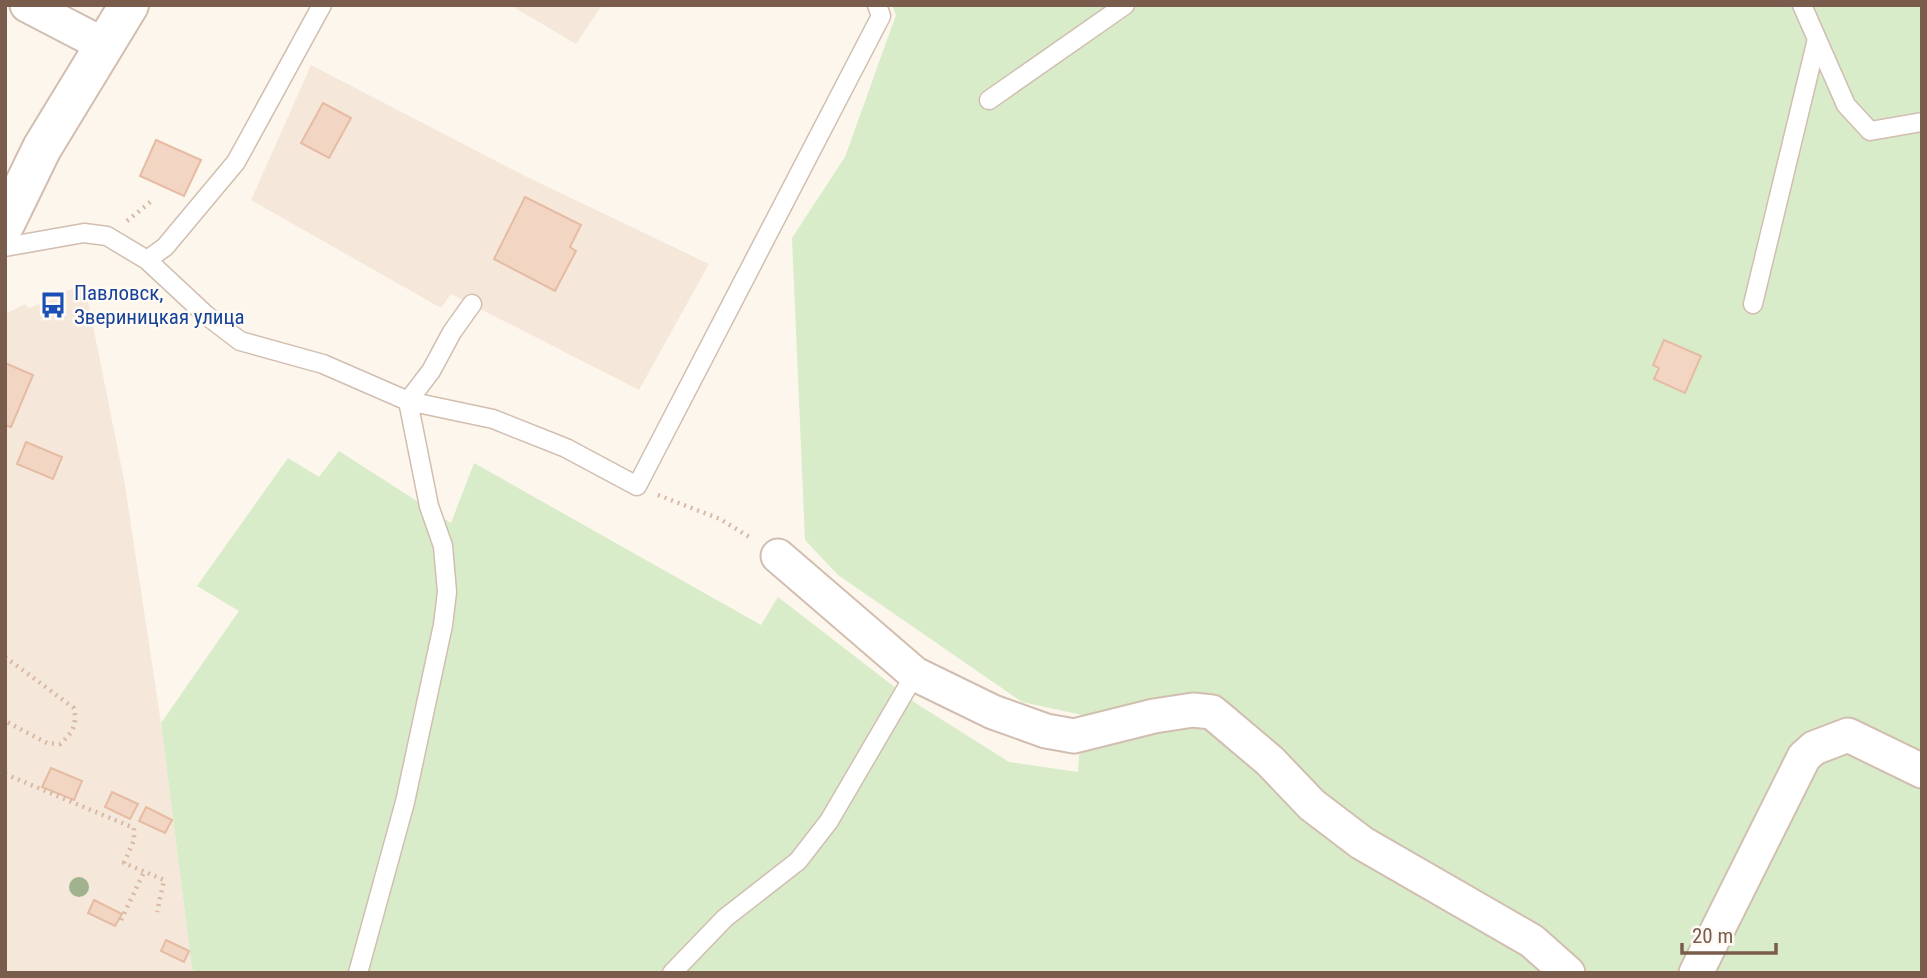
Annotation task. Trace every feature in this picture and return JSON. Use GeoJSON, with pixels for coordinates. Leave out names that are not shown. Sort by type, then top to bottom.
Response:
{"type":"FeatureCollection","features":[{"type":"Feature","properties":{"kind":"street"},"geometry":{"type":"LineString","coordinates":[[27,5],[104,45]]}},
{"type":"Feature","properties":{"kind":"street"},"geometry":{"type":"LineString","coordinates":[[5,224],[42,148],[129,5]]}},
{"type":"Feature","properties":{"kind":"street"},"geometry":{"type":"LineString","coordinates":[[778,556],[915,674],[993,712],[1046,731],[1074,736],[1154,716],[1194,710],[1212,712],[1270,761],[1312,804],[1362,843],[1532,941],[1568,973]]}},
{"type":"Feature","properties":{"kind":"street"},"geometry":{"type":"LineString","coordinates":[[1696,973],[1804,757],[1814,748],[1848,735],[1922,771]]}},
{"type":"Feature","properties":{"kind":"lane"},"geometry":{"type":"LineString","coordinates":[[147,260],[165,247],[236,162],[322,5]]}},
{"type":"Feature","properties":{"kind":"lane"},"geometry":{"type":"LineString","coordinates":[[5,247],[84,233],[107,236],[147,260],[206,315],[240,341],[323,364],[408,401],[493,419],[566,448],[637,486],[881,16],[877,5]]}},
{"type":"Feature","properties":{"kind":"lane"},"geometry":{"type":"LineString","coordinates":[[989,100],[1125,5]]}},
{"type":"Feature","properties":{"kind":"lane"},"geometry":{"type":"LineString","coordinates":[[1802,5],[1846,104],[1870,131],[1922,122]]}},
{"type":"Feature","properties":{"kind":"lane"},"geometry":{"type":"LineString","coordinates":[[1753,304],[1817,39]]}},
{"type":"Feature","properties":{"kind":"lane"},"geometry":{"type":"LineString","coordinates":[[358,973],[405,802],[443,625],[447,592],[443,546],[429,506],[408,401],[431,372],[452,332],[472,304]]}},
{"type":"Feature","properties":{"kind":"lane"},"geometry":{"type":"LineString","coordinates":[[672,973],[725,918],[798,861],[829,821],[915,674]]}},
{"type":"Feature","properties":{"kind":"path"},"geometry":{"type":"LineString","coordinates":[[107,236],[154,200]]}},
{"type":"Feature","properties":{"kind":"path"},"geometry":{"type":"LineString","coordinates":[[637,486],[720,519],[778,556]]}},
{"type":"Feature","properties":{"kind":"path"},"geometry":{"type":"LineString","coordinates":[[5,657],[74,708],[77,723],[71,734],[60,744],[47,743],[5,721]]}},
{"type":"Feature","properties":{"kind":"path"},"geometry":{"type":"LineString","coordinates":[[5,774],[134,828],[134,840],[124,863],[164,880],[157,912]]}},
{"type":"Feature","properties":{"kind":"path"},"geometry":{"type":"LineString","coordinates":[[121,920],[144,872]]}},
{"type":"Feature","properties":{"kind":"shaded area"},"geometry":{"type":"Polygon","coordinates":[[[510,5],[602,5],[576,44],[510,5]]]}},
{"type":"Feature","properties":{"kind":"shaded area"},"geometry":{"type":"Polygon","coordinates":[[[311,65],[523,175],[709,264],[639,390],[451,294],[441,308],[251,200],[311,65]]]}},
{"type":"Feature","properties":{"kind":"shaded area"},"geometry":{"type":"Polygon","coordinates":[[[85,286],[125,485],[161,723],[192,969],[201,973],[5,973],[5,314],[25,304],[29,308],[54,299],[62,292],[85,286]]]}},
{"type":"Feature","properties":{"kind":"green space"},"geometry":{"type":"Polygon","coordinates":[[[892,5],[1922,5],[1922,973],[201,973],[192,969],[161,723],[239,611],[197,586],[288,458],[319,477],[339,451],[451,523],[474,463],[761,625],[778,597],[914,702],[1009,762],[1078,772],[1082,715],[1022,702],[838,575],[805,540],[792,238],[845,157],[896,15],[892,5]]]}},
{"type":"Feature","properties":{"kind":"building"},"geometry":{"type":"Polygon","coordinates":[[[323,103],[351,118],[329,158],[301,143],[323,103]]]}},
{"type":"Feature","properties":{"kind":"building"},"geometry":{"type":"Polygon","coordinates":[[[156,140],[201,160],[184,196],[140,176],[156,140]]]}},
{"type":"Feature","properties":{"kind":"building"},"geometry":{"type":"Polygon","coordinates":[[[525,197],[581,225],[570,247],[576,251],[555,291],[494,259],[525,197]]]}},
{"type":"Feature","properties":{"kind":"building"},"geometry":{"type":"Polygon","coordinates":[[[1664,340],[1701,356],[1685,393],[1654,379],[1659,368],[1653,365],[1664,340]]]}},
{"type":"Feature","properties":{"kind":"building"},"geometry":{"type":"Polygon","coordinates":[[[5,363],[33,375],[11,427],[5,425],[5,363]]]}},
{"type":"Feature","properties":{"kind":"building"},"geometry":{"type":"Polygon","coordinates":[[[26,442],[62,457],[53,479],[17,464],[26,442]]]}},
{"type":"Feature","properties":{"kind":"building"},"geometry":{"type":"Polygon","coordinates":[[[51,768],[82,781],[74,800],[42,787],[51,768]]]}},
{"type":"Feature","properties":{"kind":"building"},"geometry":{"type":"Polygon","coordinates":[[[112,792],[138,804],[130,819],[105,807],[112,792]]]}},
{"type":"Feature","properties":{"kind":"building"},"geometry":{"type":"Polygon","coordinates":[[[146,807],[172,820],[165,833],[139,821],[146,807]]]}},
{"type":"Feature","properties":{"kind":"building"},"geometry":{"type":"Polygon","coordinates":[[[94,900],[122,914],[115,926],[88,913],[94,900]]]}},
{"type":"Feature","properties":{"kind":"building"},"geometry":{"type":"Polygon","coordinates":[[[166,940],[189,951],[184,962],[161,951],[166,940]]]}},
{"type":"Feature","properties":{"kind":"place","name":"Павловск, Звериницкая улица"},"geometry":{"type":"Point","coordinates":[53,305]}}]}
